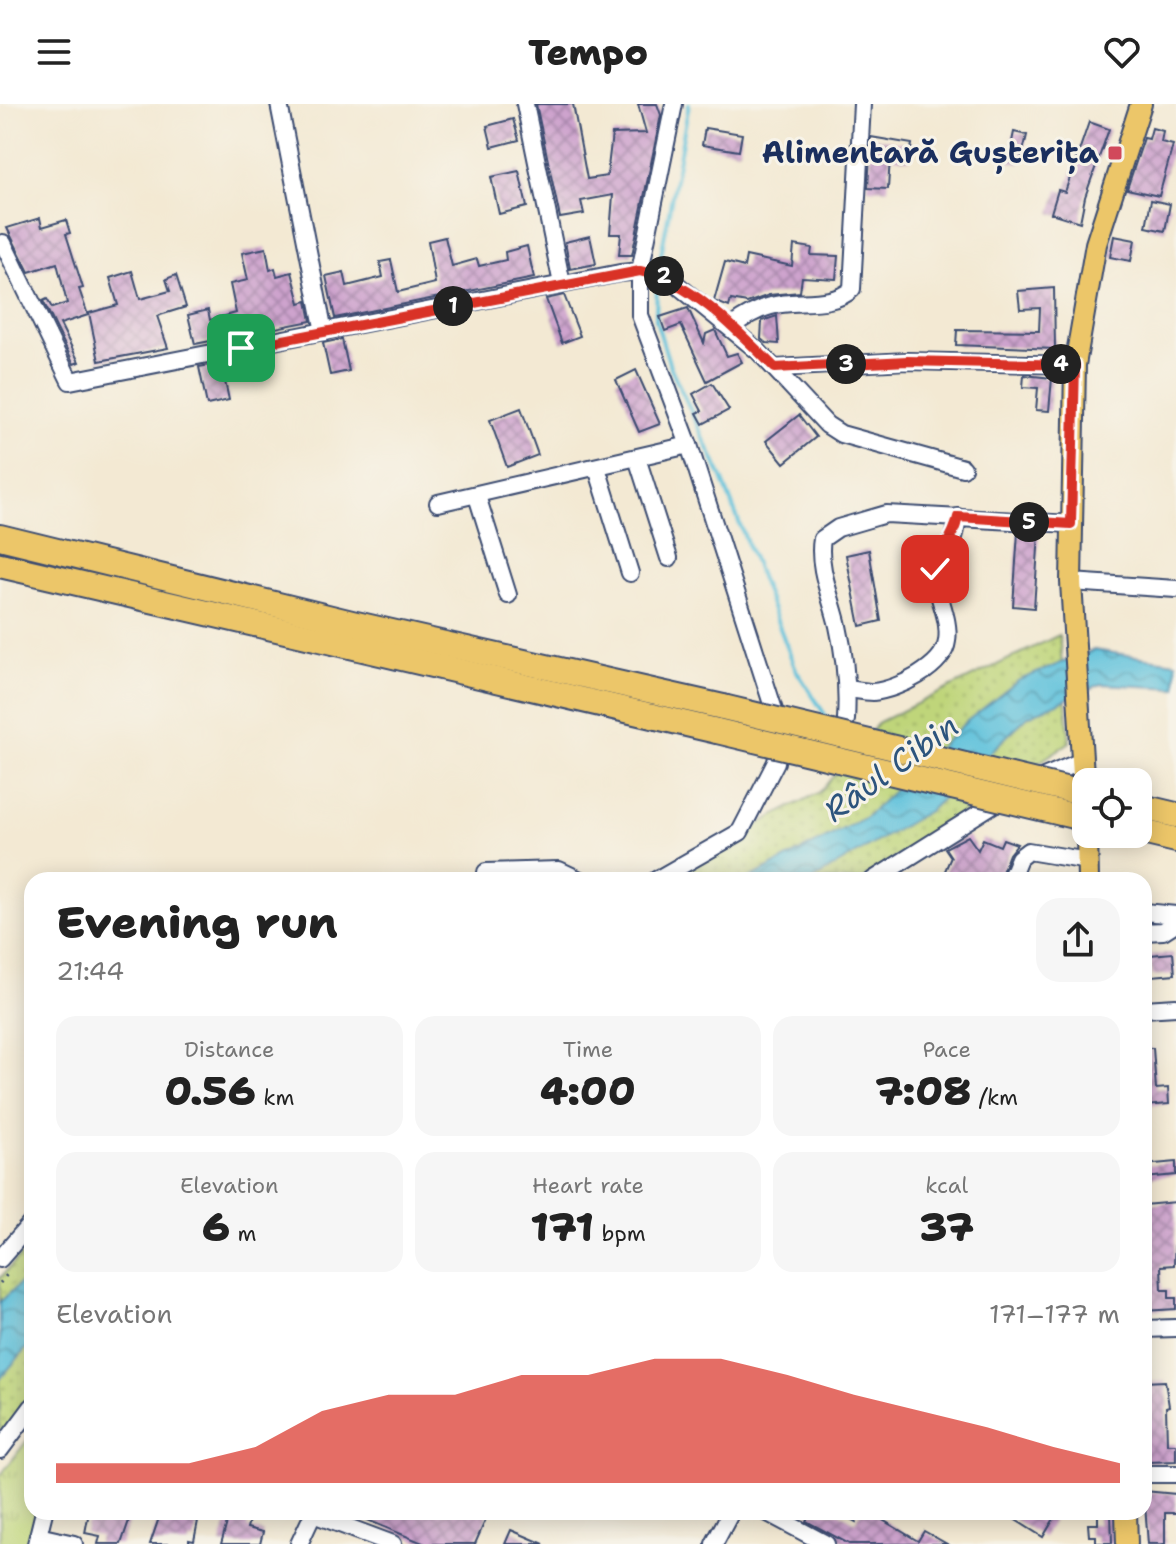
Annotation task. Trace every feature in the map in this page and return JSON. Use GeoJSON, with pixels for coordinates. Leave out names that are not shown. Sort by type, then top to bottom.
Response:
{"type":"FeatureCollection","features":[{"type":"Feature","properties":{"kind":"highway"},"geometry":{"type":"LineString","coordinates":[[0,537],[1072,791]]}},
{"type":"Feature","properties":{"kind":"highway"},"geometry":{"type":"LineString","coordinates":[[0,565],[717,731],[1072,819]]}},
{"type":"Feature","properties":{"kind":"highway"},"geometry":{"type":"LineString","coordinates":[[1152,809],[1175,815]]}},
{"type":"Feature","properties":{"kind":"highway"},"geometry":{"type":"LineString","coordinates":[[1152,835],[1173,840]]}},
{"type":"Feature","properties":{"kind":"main road"},"geometry":{"type":"LineString","coordinates":[[1083,768],[1071,582],[1075,365],[1096,244],[1141,104]]}},
{"type":"Feature","properties":{"kind":"main road"},"geometry":{"type":"LineString","coordinates":[[1087,848],[1088,871]]}},
{"type":"Feature","properties":{"kind":"main road"},"geometry":{"type":"LineString","coordinates":[[1126,1520],[1127,1544]]}},
{"type":"Feature","properties":{"kind":"street"},"geometry":{"type":"LineString","coordinates":[[279,104],[324,332]]}},
{"type":"Feature","properties":{"kind":"street"},"geometry":{"type":"LineString","coordinates":[[525,104],[562,284]]}},
{"type":"Feature","properties":{"kind":"street"},"geometry":{"type":"LineString","coordinates":[[670,872],[740,832],[776,762],[781,732],[689,445],[646,337],[638,298],[674,104]]}},
{"type":"Feature","properties":{"kind":"street"},"geometry":{"type":"LineString","coordinates":[[731,327],[747,315],[773,305],[832,299],[852,289],[862,104]]}},
{"type":"Feature","properties":{"kind":"street"},"geometry":{"type":"LineString","coordinates":[[3,243],[70,381],[562,284],[644,272],[670,279],[731,327],[775,368],[827,425],[841,434],[963,468]]}},
{"type":"Feature","properties":{"kind":"street"},"geometry":{"type":"LineString","coordinates":[[775,368],[907,361],[1075,365]]}},
{"type":"Feature","properties":{"kind":"street"},"geometry":{"type":"LineString","coordinates":[[438,503],[689,445]]}},
{"type":"Feature","properties":{"kind":"street"},"geometry":{"type":"LineString","coordinates":[[637,458],[669,558]]}},
{"type":"Feature","properties":{"kind":"street"},"geometry":{"type":"LineString","coordinates":[[597,468],[630,573]]}},
{"type":"Feature","properties":{"kind":"street"},"geometry":{"type":"LineString","coordinates":[[477,496],[508,595]]}},
{"type":"Feature","properties":{"kind":"street"},"geometry":{"type":"LineString","coordinates":[[846,720],[848,689],[839,628],[827,587],[822,539],[838,528],[886,514],[1071,524]]}},
{"type":"Feature","properties":{"kind":"street"},"geometry":{"type":"LineString","coordinates":[[848,689],[873,692],[911,679],[941,656],[948,642],[935,569],[937,559],[951,543],[958,517]]}},
{"type":"Feature","properties":{"kind":"street"},"geometry":{"type":"LineString","coordinates":[[1071,582],[1174,584]]}},
{"type":"Feature","properties":{"kind":"street"},"geometry":{"type":"LineString","coordinates":[[885,872],[970,817],[1082,752]]}},
{"type":"Feature","properties":{"kind":"street"},"geometry":{"type":"LineString","coordinates":[[1013,872],[1019,858],[1028,851],[1088,871]]}},
{"type":"Feature","properties":{"kind":"street"},"geometry":{"type":"LineString","coordinates":[[486,872],[563,872]]}},
{"type":"Feature","properties":{"kind":"street"},"geometry":{"type":"LineString","coordinates":[[1152,913],[1175,915],[1174,924],[1169,929],[1152,931]]}},
{"type":"Feature","properties":{"kind":"street"},"geometry":{"type":"LineString","coordinates":[[1152,1008],[1176,1007]]}},
{"type":"Feature","properties":{"kind":"street"},"geometry":{"type":"LineString","coordinates":[[0,1259],[24,1231]]}},
{"type":"Feature","properties":{"kind":"street"},"geometry":{"type":"LineString","coordinates":[[1152,1329],[1176,1328]]}},
{"type":"Feature","properties":{"kind":"street"},"geometry":{"type":"LineString","coordinates":[[0,1450],[24,1418]]}},
{"type":"Feature","properties":{"kind":"street"},"geometry":{"type":"LineString","coordinates":[[1152,1474],[1176,1474]]}},
{"type":"Feature","properties":{"kind":"street"},"geometry":{"type":"LineString","coordinates":[[42,1520],[37,1540],[74,1544]]}},
{"type":"Feature","properties":{"kind":"street"},"geometry":{"type":"LineString","coordinates":[[299,1544],[311,1520]]}},
{"type":"Feature","properties":{"kind":"street"},"geometry":{"type":"LineString","coordinates":[[332,1520],[393,1544]]}},
{"type":"Feature","properties":{"kind":"street"},"geometry":{"type":"LineString","coordinates":[[714,1544],[727,1520]]}},
{"type":"Feature","properties":{"kind":"street"},"geometry":{"type":"LineString","coordinates":[[781,1520],[826,1544]]}},
{"type":"Feature","properties":{"kind":"green space"},"geometry":{"type":"Polygon","coordinates":[[[1059,635],[1070,742],[873,872],[667,872],[820,792],[879,722],[1059,635]]]}},
{"type":"Feature","properties":{"kind":"green space"},"geometry":{"type":"Polygon","coordinates":[[[24,1252],[24,1407],[0,1439],[0,1278],[24,1252]]]}},
{"type":"Feature","properties":{"kind":"green space"},"geometry":{"type":"Polygon","coordinates":[[[24,1444],[24,1520],[34,1520],[29,1544],[0,1544],[0,1476],[24,1444]]]}},
{"type":"Feature","properties":{"kind":"water"},"geometry":{"type":"Polygon","coordinates":[[[1093,650],[1176,662],[1176,688],[1101,684],[1028,716],[930,810],[825,872],[761,872],[866,817],[967,721],[1019,680],[1093,650]]]}},
{"type":"Feature","properties":{"kind":"water"},"geometry":{"type":"Polygon","coordinates":[[[24,1280],[24,1351],[0,1379],[0,1302],[24,1280]]]}},
{"type":"Feature","properties":{"kind":"building"},"geometry":{"type":"Polygon","coordinates":[[[536,104],[573,104],[587,179],[607,176],[612,134],[646,133],[638,104],[657,104],[661,115],[632,255],[619,255],[621,234],[610,234],[613,195],[581,201],[584,214],[560,218],[536,104]]]}},
{"type":"Feature","properties":{"kind":"building"},"geometry":{"type":"Polygon","coordinates":[[[513,119],[519,140],[492,147],[487,126],[513,119]]]}},
{"type":"Feature","properties":{"kind":"building"},"geometry":{"type":"Polygon","coordinates":[[[1089,122],[1109,129],[1085,197],[1080,222],[1051,213],[1058,190],[1065,192],[1089,122]]]}},
{"type":"Feature","properties":{"kind":"building"},"geometry":{"type":"Polygon","coordinates":[[[705,128],[742,134],[739,151],[702,145],[705,128]]]}},
{"type":"Feature","properties":{"kind":"building"},"geometry":{"type":"Polygon","coordinates":[[[1152,128],[1163,131],[1161,142],[1173,145],[1159,196],[1127,189],[1144,138],[1149,139],[1152,128]]]}},
{"type":"Feature","properties":{"kind":"building"},"geometry":{"type":"Polygon","coordinates":[[[1014,132],[1027,135],[1020,164],[1008,161],[1014,132]]]}},
{"type":"Feature","properties":{"kind":"building"},"geometry":{"type":"Polygon","coordinates":[[[871,137],[912,144],[909,160],[890,157],[888,189],[868,188],[871,137]]]}},
{"type":"Feature","properties":{"kind":"building"},"geometry":{"type":"Polygon","coordinates":[[[519,171],[527,207],[499,214],[491,177],[519,171]]]}},
{"type":"Feature","properties":{"kind":"building"},"geometry":{"type":"Polygon","coordinates":[[[1151,200],[1170,204],[1165,231],[1146,227],[1151,200]]]}},
{"type":"Feature","properties":{"kind":"building"},"geometry":{"type":"Polygon","coordinates":[[[40,218],[42,227],[66,220],[70,233],[66,234],[83,288],[79,289],[88,315],[60,324],[79,362],[74,364],[43,301],[47,299],[52,308],[67,303],[57,263],[29,272],[7,228],[40,218]]]}},
{"type":"Feature","properties":{"kind":"building"},"geometry":{"type":"Polygon","coordinates":[[[590,236],[596,264],[570,269],[565,242],[590,236]]]}},
{"type":"Feature","properties":{"kind":"building"},"geometry":{"type":"Polygon","coordinates":[[[1114,236],[1135,240],[1131,261],[1110,257],[1114,236]]]}},
{"type":"Feature","properties":{"kind":"building"},"geometry":{"type":"Polygon","coordinates":[[[445,237],[452,266],[477,259],[479,266],[506,260],[505,252],[527,246],[534,278],[335,318],[326,276],[344,272],[347,286],[383,277],[380,262],[391,260],[398,292],[435,283],[428,241],[445,237]]]}},
{"type":"Feature","properties":{"kind":"building"},"geometry":{"type":"Polygon","coordinates":[[[794,245],[812,248],[811,255],[838,256],[836,279],[802,277],[800,292],[769,295],[747,303],[731,300],[729,307],[714,301],[725,262],[744,267],[746,256],[792,266],[794,245]]]}},
{"type":"Feature","properties":{"kind":"building"},"geometry":{"type":"Polygon","coordinates":[[[266,248],[270,270],[275,268],[277,276],[292,272],[300,303],[307,301],[311,321],[195,344],[188,315],[208,310],[210,320],[236,313],[230,284],[248,280],[242,253],[266,248]]]}},
{"type":"Feature","properties":{"kind":"building"},"geometry":{"type":"Polygon","coordinates":[[[132,271],[140,299],[170,291],[166,279],[176,275],[186,307],[157,316],[168,348],[99,361],[89,313],[118,305],[110,278],[132,271]]]}},
{"type":"Feature","properties":{"kind":"building"},"geometry":{"type":"Polygon","coordinates":[[[1054,288],[1055,349],[956,345],[957,330],[1039,331],[1040,308],[1020,309],[1018,291],[1054,288]]]}},
{"type":"Feature","properties":{"kind":"building"},"geometry":{"type":"Polygon","coordinates":[[[564,295],[580,336],[562,343],[546,299],[564,295]]]}},
{"type":"Feature","properties":{"kind":"building"},"geometry":{"type":"Polygon","coordinates":[[[688,308],[704,343],[706,334],[715,330],[727,356],[737,353],[742,362],[707,381],[681,325],[665,331],[660,317],[688,308]]]}},
{"type":"Feature","properties":{"kind":"building"},"geometry":{"type":"Polygon","coordinates":[[[777,316],[779,344],[766,343],[761,339],[762,321],[777,316]]]}},
{"type":"Feature","properties":{"kind":"building"},"geometry":{"type":"Polygon","coordinates":[[[342,339],[349,371],[330,375],[323,343],[342,339]]]}},
{"type":"Feature","properties":{"kind":"building"},"geometry":{"type":"Polygon","coordinates":[[[221,363],[229,400],[207,405],[199,367],[221,363]]]}},
{"type":"Feature","properties":{"kind":"building"},"geometry":{"type":"Polygon","coordinates":[[[636,370],[660,424],[639,432],[616,380],[636,370]]]}},
{"type":"Feature","properties":{"kind":"building"},"geometry":{"type":"Polygon","coordinates":[[[1024,375],[1052,378],[1049,411],[1036,410],[1038,388],[1023,387],[1024,375]]]}},
{"type":"Feature","properties":{"kind":"building"},"geometry":{"type":"Polygon","coordinates":[[[712,383],[729,410],[703,424],[697,413],[702,411],[693,394],[712,383]]]}},
{"type":"Feature","properties":{"kind":"building"},"geometry":{"type":"Polygon","coordinates":[[[521,408],[538,455],[507,467],[490,420],[521,408]]]}},
{"type":"Feature","properties":{"kind":"building"},"geometry":{"type":"Polygon","coordinates":[[[799,415],[816,437],[784,463],[766,441],[799,415]]]}},
{"type":"Feature","properties":{"kind":"building"},"geometry":{"type":"Polygon","coordinates":[[[1018,532],[1039,533],[1034,608],[1013,606],[1018,532]]]}},
{"type":"Feature","properties":{"kind":"building"},"geometry":{"type":"Polygon","coordinates":[[[869,550],[881,621],[860,626],[846,555],[869,550]]]}},
{"type":"Feature","properties":{"kind":"building"},"geometry":{"type":"Polygon","coordinates":[[[968,836],[978,850],[983,839],[1000,846],[1003,839],[1017,844],[1002,872],[944,872],[951,857],[945,848],[968,836]]]}},
{"type":"Feature","properties":{"kind":"building"},"geometry":{"type":"Polygon","coordinates":[[[1173,953],[1175,974],[1152,976],[1152,955],[1173,953]]]}},
{"type":"Feature","properties":{"kind":"building"},"geometry":{"type":"Polygon","coordinates":[[[1152,1048],[1156,1089],[1168,1088],[1169,1104],[1152,1105],[1152,1048]]]}},
{"type":"Feature","properties":{"kind":"building"},"geometry":{"type":"Polygon","coordinates":[[[1176,1162],[1176,1175],[1152,1177],[1152,1164],[1176,1162]]]}},
{"type":"Feature","properties":{"kind":"building"},"geometry":{"type":"Polygon","coordinates":[[[1176,1202],[1174,1265],[1161,1266],[1162,1290],[1169,1290],[1169,1298],[1176,1298],[1176,1309],[1152,1310],[1152,1204],[1176,1202]]]}},
{"type":"Feature","properties":{"kind":"building"},"geometry":{"type":"Polygon","coordinates":[[[1165,1381],[1169,1406],[1166,1407],[1167,1444],[1176,1444],[1176,1461],[1152,1462],[1152,1382],[1165,1381]]]}},
{"type":"Feature","properties":{"kind":"building"},"geometry":{"type":"Polygon","coordinates":[[[1152,1492],[1176,1494],[1176,1513],[1165,1513],[1165,1544],[1148,1544],[1146,1520],[1152,1520],[1152,1492]]]}},
{"type":"Feature","properties":{"kind":"building"},"geometry":{"type":"Polygon","coordinates":[[[87,1520],[129,1520],[121,1544],[98,1544],[100,1536],[85,1533],[87,1520]]]}},
{"type":"Feature","properties":{"kind":"building"},"geometry":{"type":"Polygon","coordinates":[[[158,1520],[198,1521],[194,1541],[189,1540],[189,1544],[150,1544],[158,1520]]]}},
{"type":"Feature","properties":{"kind":"building"},"geometry":{"type":"Polygon","coordinates":[[[228,1520],[249,1520],[247,1528],[263,1532],[260,1544],[221,1544],[228,1520]]]}},
{"type":"Feature","properties":{"kind":"building"},"geometry":{"type":"Polygon","coordinates":[[[368,1520],[486,1520],[475,1544],[425,1544],[368,1520]]]}},
{"type":"Feature","properties":{"kind":"building"},"geometry":{"type":"Polygon","coordinates":[[[883,1520],[918,1541],[924,1531],[947,1544],[849,1544],[806,1521],[883,1520]]]}},
{"type":"Feature","properties":{"kind":"building"},"geometry":{"type":"Polygon","coordinates":[[[1016,1520],[1053,1520],[1043,1537],[1016,1520]]]}},
{"type":"Feature","properties":{"kind":"building"},"geometry":{"type":"Polygon","coordinates":[[[1098,1520],[1111,1520],[1112,1543],[1096,1543],[1096,1536],[1089,1536],[1088,1524],[1098,1524],[1098,1520]]]}},
{"type":"Feature","properties":{"kind":"building"},"geometry":{"type":"Polygon","coordinates":[[[511,1530],[544,1544],[505,1544],[511,1530]]]}},
{"type":"Feature","properties":{"kind":"waterway"},"geometry":{"type":"LineString","coordinates":[[658,271],[689,104]]}},
{"type":"Feature","properties":{"kind":"waterway"},"geometry":{"type":"LineString","coordinates":[[657,279],[656,320],[670,366],[722,478],[796,670],[829,721]]}},
{"type":"Feature","properties":{"kind":"place","name":"Alimentară Gușterița"},"geometry":{"type":"Point","coordinates":[1115,153]}},
{"type":"Feature","properties":{"kind":"route"},"geometry":{"type":"LineString","coordinates":[[241,348],[640,271],[670,279],[731,327],[775,368],[907,361],[1075,365],[1071,524],[958,517],[951,543],[937,559],[935,569]]}},
{"type":"Feature","properties":{"kind":"water label","name":"Râul Cibin"},"geometry":{"type":"Point","coordinates":[891,768]}}]}
